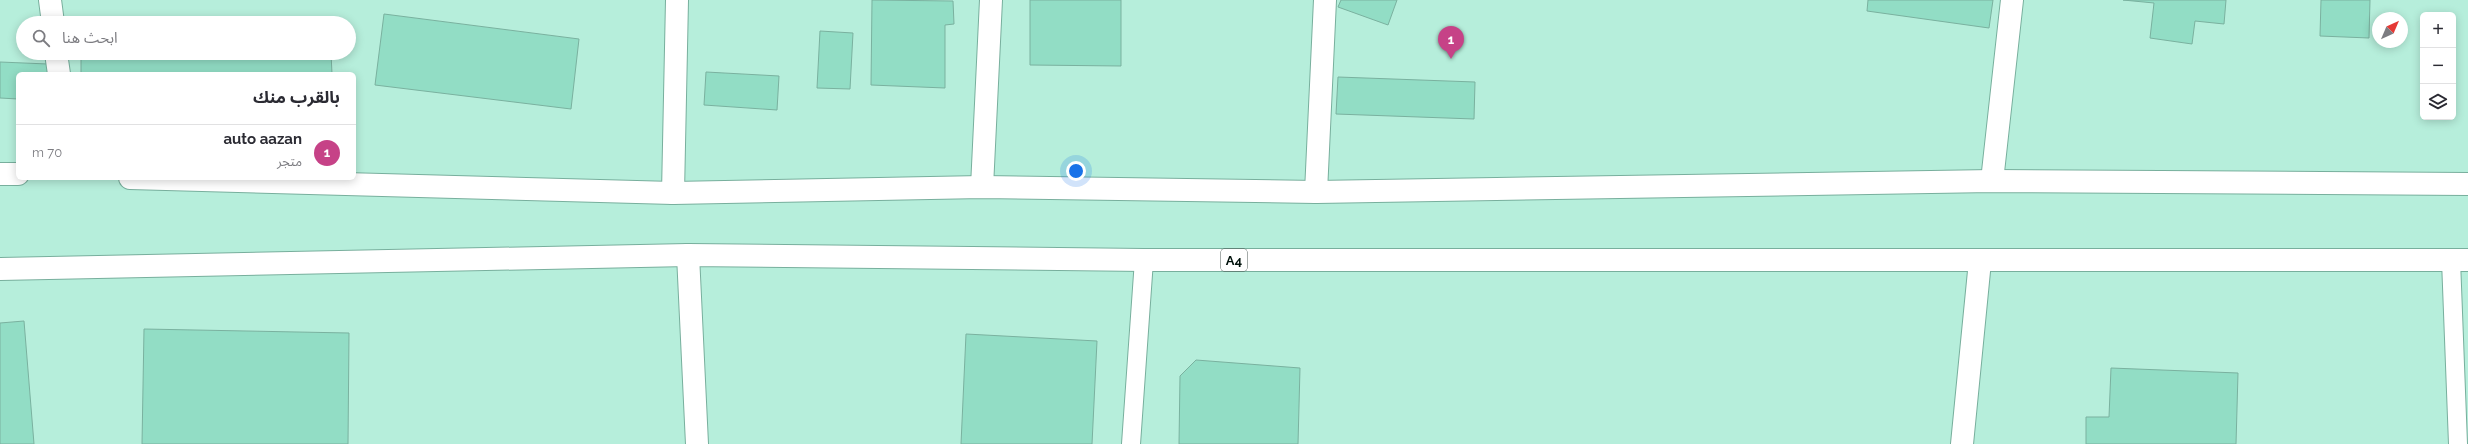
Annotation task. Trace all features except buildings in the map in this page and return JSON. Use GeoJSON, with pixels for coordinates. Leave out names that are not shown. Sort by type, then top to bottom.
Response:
{"type":"FeatureCollection","features":[{"type":"Feature","properties":{"kind":"main road"},"geometry":{"type":"LineString","coordinates":[[50,0],[52,16]]}},
{"type":"Feature","properties":{"kind":"main road"},"geometry":{"type":"LineString","coordinates":[[673,193],[677,0]]}},
{"type":"Feature","properties":{"kind":"main road"},"geometry":{"type":"LineString","coordinates":[[982,187],[991,0]]}},
{"type":"Feature","properties":{"kind":"main road"},"geometry":{"type":"LineString","coordinates":[[1316,192],[1325,0]]}},
{"type":"Feature","properties":{"kind":"main road"},"geometry":{"type":"LineString","coordinates":[[1992,181],[2012,0]]}},
{"type":"Feature","properties":{"kind":"main road"},"geometry":{"type":"LineString","coordinates":[[57,60],[59,72]]}},
{"type":"Feature","properties":{"kind":"main road"},"geometry":{"type":"LineString","coordinates":[[0,174],[16,174]]}},
{"type":"Feature","properties":{"kind":"main road"},"geometry":{"type":"LineString","coordinates":[[202,180],[673,193],[982,187],[1316,192],[1992,181],[2468,184]]}},
{"type":"Feature","properties":{"kind":"main road"},"geometry":{"type":"LineString","coordinates":[[688,255],[697,444]]}},
{"type":"Feature","properties":{"kind":"main road","name":"A4"},"geometry":{"type":"LineString","coordinates":[[0,269],[688,255],[1144,260],[2460,260]]}},
{"type":"Feature","properties":{"kind":"main road"},"geometry":{"type":"LineString","coordinates":[[1962,444],[1980,261]]}},
{"type":"Feature","properties":{"kind":"lane"},"geometry":{"type":"LineString","coordinates":[[1131,444],[1144,260]]}},
{"type":"Feature","properties":{"kind":"lane"},"geometry":{"type":"LineString","coordinates":[[2458,444],[2460,260]]}},
{"type":"Feature","properties":{"kind":"place","name":"auto aazan"},"geometry":{"type":"Point","coordinates":[1451,59]}}]}
